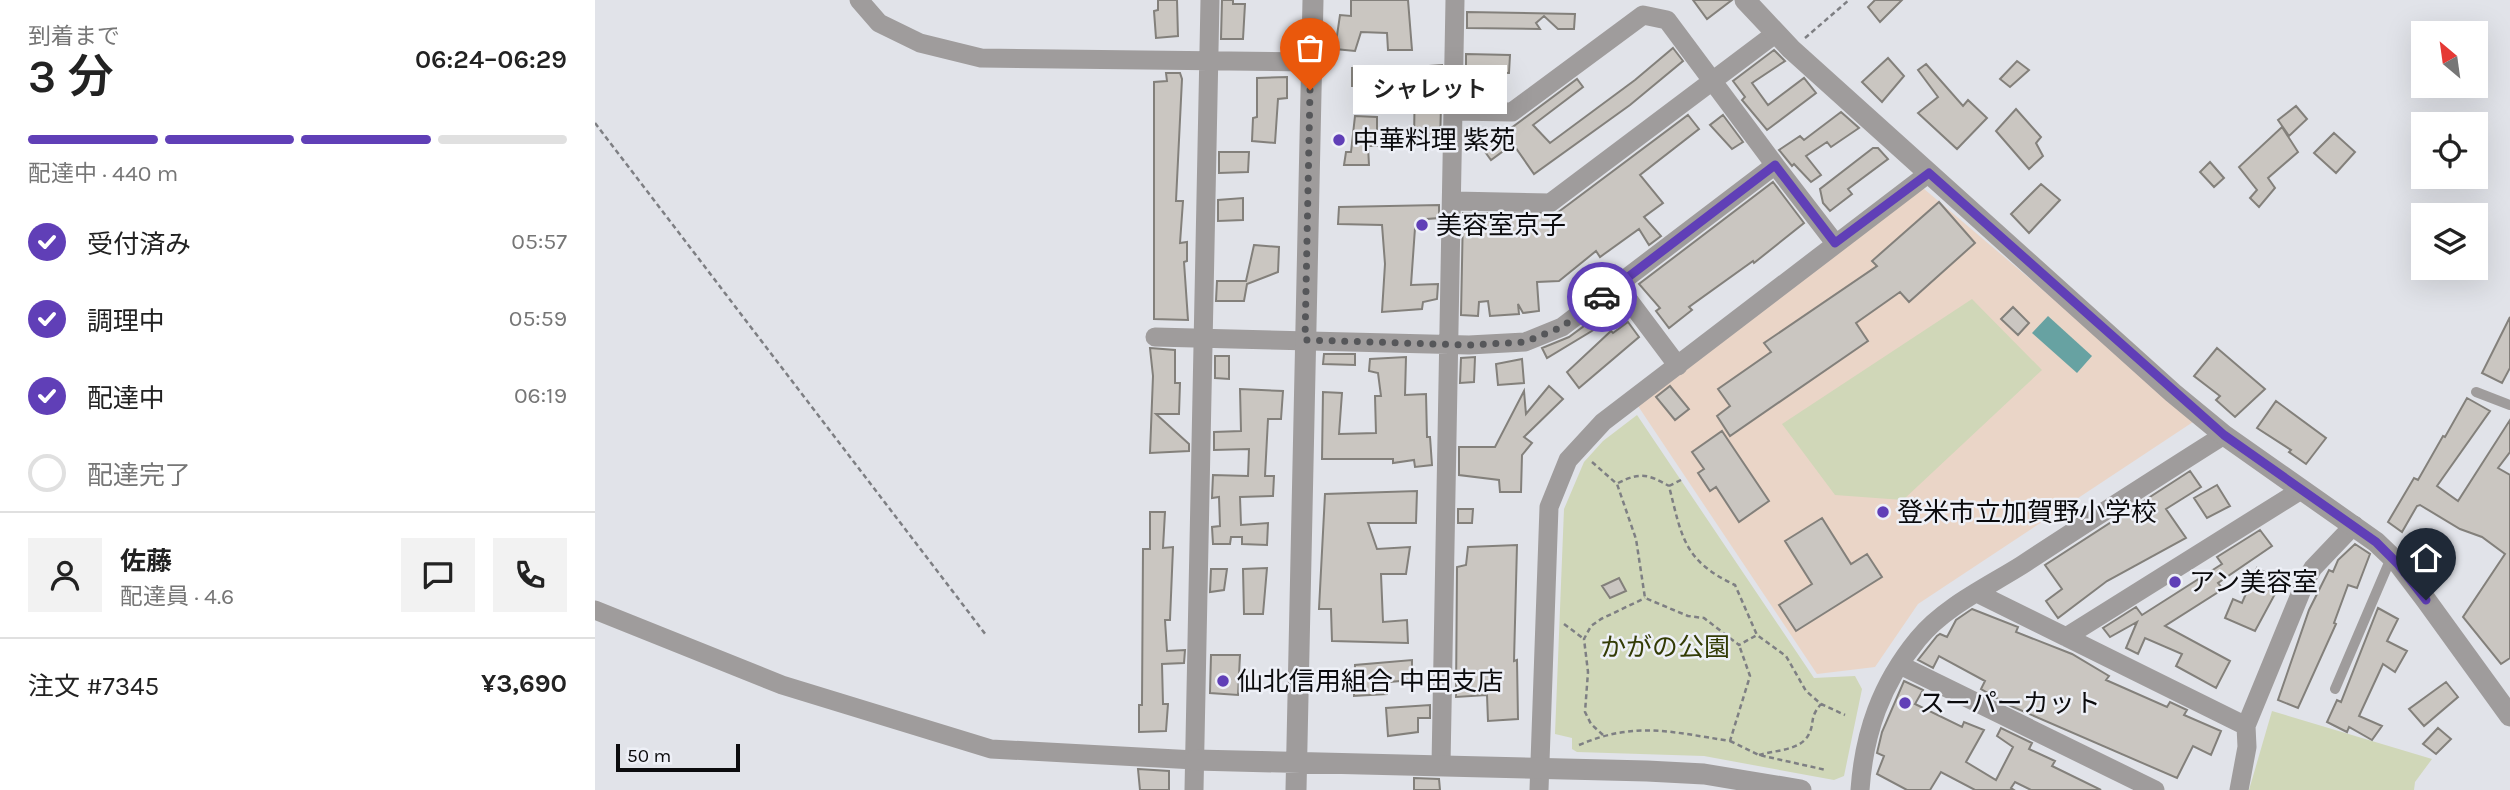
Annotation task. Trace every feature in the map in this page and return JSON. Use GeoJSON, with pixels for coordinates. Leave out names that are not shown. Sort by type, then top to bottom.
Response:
{"type":"FeatureCollection","features":[{"type":"Feature","properties":{"kind":"street"},"geometry":{"type":"LineString","coordinates":[[859,0],[879,23],[920,43],[981,58],[1311,62]]}},
{"type":"Feature","properties":{"kind":"street"},"geometry":{"type":"LineString","coordinates":[[1194,790],[1210,0]]}},
{"type":"Feature","properties":{"kind":"street"},"geometry":{"type":"LineString","coordinates":[[1296,790],[1313,0]]}},
{"type":"Feature","properties":{"kind":"street"},"geometry":{"type":"LineString","coordinates":[[1441,765],[1454,201],[1455,0]]}},
{"type":"Feature","properties":{"kind":"street"},"geometry":{"type":"LineString","coordinates":[[1745,0],[1791,49],[2224,435],[2354,525],[2392,557],[2509,713]]}},
{"type":"Feature","properties":{"kind":"street"},"geometry":{"type":"LineString","coordinates":[[1454,111],[1513,112],[1643,15],[1667,20],[1835,243]]}},
{"type":"Feature","properties":{"kind":"street"},"geometry":{"type":"LineString","coordinates":[[1454,201],[1550,203],[1776,33]]}},
{"type":"Feature","properties":{"kind":"street"},"geometry":{"type":"LineString","coordinates":[[1154,337],[1508,344],[1542,336],[1562,327],[1618,286],[1775,165]]}},
{"type":"Feature","properties":{"kind":"street"},"geometry":{"type":"LineString","coordinates":[[1539,790],[1547,533],[1553,491],[1568,460],[1589,433],[1929,173]]}},
{"type":"Feature","properties":{"kind":"street"},"geometry":{"type":"LineString","coordinates":[[1618,286],[1678,366]]}},
{"type":"Feature","properties":{"kind":"street"},"geometry":{"type":"LineString","coordinates":[[1860,790],[1863,750],[1870,725],[1886,686],[1920,636],[1945,614],[2224,435]]}},
{"type":"Feature","properties":{"kind":"street"},"geometry":{"type":"LineString","coordinates":[[2066,637],[2301,489]]}},
{"type":"Feature","properties":{"kind":"street"},"geometry":{"type":"LineString","coordinates":[[2239,790],[2247,747],[2246,726],[2306,580],[2313,568],[2354,525]]}},
{"type":"Feature","properties":{"kind":"street"},"geometry":{"type":"LineString","coordinates":[[1977,593],[2246,726]]}},
{"type":"Feature","properties":{"kind":"street"},"geometry":{"type":"LineString","coordinates":[[595,610],[782,685],[991,749],[1195,760],[1539,767],[1704,774],[1801,790]]}},
{"type":"Feature","properties":{"kind":"street"},"geometry":{"type":"LineString","coordinates":[[1900,665],[2155,790]]}},
{"type":"Feature","properties":{"kind":"lane"},"geometry":{"type":"LineString","coordinates":[[2476,392],[2510,405]]}},
{"type":"Feature","properties":{"kind":"lane"},"geometry":{"type":"LineString","coordinates":[[2335,689],[2392,557]]}},
{"type":"Feature","properties":{"kind":"path"},"geometry":{"type":"LineString","coordinates":[[1791,49],[1849,0]]}},
{"type":"Feature","properties":{"kind":"path"},"geometry":{"type":"LineString","coordinates":[[595,123],[986,635]]}},
{"type":"Feature","properties":{"kind":"path"},"geometry":{"type":"LineString","coordinates":[[1587,457],[1617,484],[1636,539],[1645,598]]}},
{"type":"Feature","properties":{"kind":"path"},"geometry":{"type":"LineString","coordinates":[[1617,484],[1636,474],[1648,474],[1668,486],[1682,537],[1695,559],[1708,572],[1735,585],[1757,635],[1786,656],[1806,691],[1821,704],[1845,715]]}},
{"type":"Feature","properties":{"kind":"path"},"geometry":{"type":"LineString","coordinates":[[1668,486],[1681,480]]}},
{"type":"Feature","properties":{"kind":"path"},"geometry":{"type":"LineString","coordinates":[[1603,735],[1591,724],[1585,712],[1588,672],[1584,639],[1591,626],[1601,619],[1645,598],[1688,616],[1704,618],[1739,645],[1750,676],[1730,741]]}},
{"type":"Feature","properties":{"kind":"path"},"geometry":{"type":"LineString","coordinates":[[1563,623],[1584,639]]}},
{"type":"Feature","properties":{"kind":"path"},"geometry":{"type":"LineString","coordinates":[[1739,645],[1757,635]]}},
{"type":"Feature","properties":{"kind":"path"},"geometry":{"type":"LineString","coordinates":[[1759,755],[1801,744],[1809,733],[1810,722],[1821,704]]}},
{"type":"Feature","properties":{"kind":"path"},"geometry":{"type":"LineString","coordinates":[[1579,745],[1603,735],[1631,729],[1730,741],[1759,755],[1826,770]]}},
{"type":"Feature","properties":{"kind":"shaded area","name":"登米市立加賀野小学校"},"geometry":{"type":"Polygon","coordinates":[[[1923,188],[2196,420],[1918,604],[1875,667],[1817,674],[1638,406],[1923,188]]]}},
{"type":"Feature","properties":{"kind":"green space"},"geometry":{"type":"Polygon","coordinates":[[[1972,299],[2042,370],[1903,500],[1835,495],[1782,424],[1972,299]]]}},
{"type":"Feature","properties":{"kind":"green space","name":"かがの公園"},"geometry":{"type":"Polygon","coordinates":[[[1637,415],[1814,678],[1855,676],[1862,689],[1844,776],[1834,780],[1704,756],[1577,752],[1572,749],[1572,738],[1555,734],[1564,509],[1584,462],[1603,441],[1637,415]]]}},
{"type":"Feature","properties":{"kind":"green space"},"geometry":{"type":"Polygon","coordinates":[[[2272,711],[2432,759],[2415,782],[2414,790],[2249,790],[2272,711]]]}},
{"type":"Feature","properties":{"kind":"water"},"geometry":{"type":"Polygon","coordinates":[[[2048,316],[2092,356],[2077,373],[2032,333],[2048,316]]]}},
{"type":"Feature","properties":{"kind":"building"},"geometry":{"type":"Polygon","coordinates":[[[1158,0],[1177,0],[1178,36],[1156,38],[1154,11],[1158,10],[1158,0]]]}},
{"type":"Feature","properties":{"kind":"building"},"geometry":{"type":"Polygon","coordinates":[[[1222,0],[1245,4],[1243,39],[1221,39],[1222,0]]]}},
{"type":"Feature","properties":{"kind":"building"},"geometry":{"type":"Polygon","coordinates":[[[1351,0],[1408,0],[1412,50],[1388,50],[1387,33],[1361,32],[1355,51],[1335,49],[1340,15],[1351,16],[1351,0]]]}},
{"type":"Feature","properties":{"kind":"building"},"geometry":{"type":"Polygon","coordinates":[[[1693,0],[1732,0],[1707,19],[1693,0]]]}},
{"type":"Feature","properties":{"kind":"building"},"geometry":{"type":"Polygon","coordinates":[[[1875,0],[1902,0],[1880,22],[1868,7],[1875,0]]]}},
{"type":"Feature","properties":{"kind":"building"},"geometry":{"type":"Polygon","coordinates":[[[1467,12],[1575,14],[1574,29],[1558,29],[1544,16],[1536,23],[1540,29],[1467,28],[1467,12]]]}},
{"type":"Feature","properties":{"kind":"building"},"geometry":{"type":"Polygon","coordinates":[[[1673,48],[1683,61],[1630,105],[1534,174],[1513,144],[1491,160],[1483,149],[1577,79],[1583,87],[1533,125],[1550,143],[1673,48]]]}},
{"type":"Feature","properties":{"kind":"building"},"geometry":{"type":"Polygon","coordinates":[[[1774,50],[1785,61],[1752,83],[1768,105],[1804,78],[1816,93],[1767,130],[1742,100],[1745,97],[1733,81],[1774,50]]]}},
{"type":"Feature","properties":{"kind":"building"},"geometry":{"type":"Polygon","coordinates":[[[1466,54],[1510,55],[1509,73],[1466,72],[1466,54]]]}},
{"type":"Feature","properties":{"kind":"building"},"geometry":{"type":"Polygon","coordinates":[[[1888,58],[1904,76],[1882,102],[1862,82],[1888,58]]]}},
{"type":"Feature","properties":{"kind":"building"},"geometry":{"type":"Polygon","coordinates":[[[2017,61],[2029,70],[2010,87],[2000,79],[2017,61]]]}},
{"type":"Feature","properties":{"kind":"building"},"geometry":{"type":"Polygon","coordinates":[[[1926,64],[1963,106],[1968,100],[1987,118],[1957,149],[1918,113],[1938,97],[1918,70],[1926,64]]]}},
{"type":"Feature","properties":{"kind":"building"},"geometry":{"type":"Polygon","coordinates":[[[1442,65],[1440,145],[1414,144],[1415,67],[1442,65]]]}},
{"type":"Feature","properties":{"kind":"building"},"geometry":{"type":"Polygon","coordinates":[[[1384,67],[1383,104],[1370,105],[1368,86],[1352,86],[1352,68],[1384,67]]]}},
{"type":"Feature","properties":{"kind":"building"},"geometry":{"type":"Polygon","coordinates":[[[1166,73],[1180,73],[1182,79],[1176,201],[1183,201],[1180,243],[1187,242],[1187,261],[1184,262],[1188,320],[1154,319],[1154,82],[1167,81],[1166,73]]]}},
{"type":"Feature","properties":{"kind":"building"},"geometry":{"type":"Polygon","coordinates":[[[1287,77],[1287,98],[1278,99],[1275,143],[1252,141],[1253,118],[1257,117],[1257,78],[1287,77]]]}},
{"type":"Feature","properties":{"kind":"building"},"geometry":{"type":"Polygon","coordinates":[[[2296,106],[2307,119],[2289,136],[2278,120],[2296,106]]]}},
{"type":"Feature","properties":{"kind":"building"},"geometry":{"type":"Polygon","coordinates":[[[2016,109],[2041,137],[2036,143],[2043,156],[2029,169],[1996,131],[2016,109]]]}},
{"type":"Feature","properties":{"kind":"building"},"geometry":{"type":"Polygon","coordinates":[[[1841,112],[1859,128],[1831,147],[1827,142],[1806,156],[1821,175],[1811,182],[1794,164],[1792,166],[1779,150],[1800,136],[1804,140],[1841,112]]]}},
{"type":"Feature","properties":{"kind":"building"},"geometry":{"type":"Polygon","coordinates":[[[1688,115],[1699,129],[1640,175],[1663,203],[1644,217],[1661,236],[1649,245],[1639,229],[1600,257],[1596,251],[1559,281],[1537,282],[1539,311],[1523,313],[1518,304],[1519,314],[1490,316],[1488,301],[1479,302],[1478,316],[1461,315],[1463,213],[1557,213],[1688,115]]]}},
{"type":"Feature","properties":{"kind":"building"},"geometry":{"type":"Polygon","coordinates":[[[1723,115],[1743,142],[1732,149],[1710,125],[1723,115]]]}},
{"type":"Feature","properties":{"kind":"building"},"geometry":{"type":"Polygon","coordinates":[[[1355,116],[1377,117],[1377,146],[1368,146],[1369,165],[1344,165],[1346,152],[1351,152],[1355,116]]]}},
{"type":"Feature","properties":{"kind":"building"},"geometry":{"type":"Polygon","coordinates":[[[2282,127],[2298,152],[2268,178],[2275,188],[2259,207],[2250,198],[2257,190],[2239,167],[2282,127]]]}},
{"type":"Feature","properties":{"kind":"building"},"geometry":{"type":"Polygon","coordinates":[[[2334,133],[2355,152],[2336,173],[2314,153],[2334,133]]]}},
{"type":"Feature","properties":{"kind":"building"},"geometry":{"type":"Polygon","coordinates":[[[1873,148],[1878,148],[1888,159],[1848,189],[1852,194],[1830,211],[1823,203],[1820,189],[1873,148]]]}},
{"type":"Feature","properties":{"kind":"building"},"geometry":{"type":"Polygon","coordinates":[[[1219,152],[1249,152],[1248,172],[1219,173],[1219,152]]]}},
{"type":"Feature","properties":{"kind":"building"},"geometry":{"type":"Polygon","coordinates":[[[2210,162],[2224,178],[2214,187],[2200,172],[2210,162]]]}},
{"type":"Feature","properties":{"kind":"building"},"geometry":{"type":"Polygon","coordinates":[[[1773,182],[1804,223],[1754,263],[1753,261],[1689,307],[1692,310],[1669,328],[1656,311],[1660,308],[1639,284],[1773,182]]]}},
{"type":"Feature","properties":{"kind":"building"},"geometry":{"type":"Polygon","coordinates":[[[2041,184],[2060,200],[2029,233],[2011,214],[2041,184]]]}},
{"type":"Feature","properties":{"kind":"building"},"geometry":{"type":"Polygon","coordinates":[[[1243,198],[1243,220],[1218,221],[1218,200],[1243,198]]]}},
{"type":"Feature","properties":{"kind":"building"},"geometry":{"type":"Polygon","coordinates":[[[1939,202],[1975,243],[1909,302],[1900,292],[1856,323],[1868,341],[1730,436],[1717,416],[1730,406],[1718,389],[1771,352],[1764,343],[1877,266],[1872,261],[1939,202]]]}},
{"type":"Feature","properties":{"kind":"building"},"geometry":{"type":"Polygon","coordinates":[[[1439,205],[1439,218],[1427,219],[1424,229],[1415,228],[1411,285],[1438,284],[1437,299],[1423,302],[1422,309],[1382,312],[1385,264],[1382,225],[1338,224],[1339,207],[1439,205]]]}},
{"type":"Feature","properties":{"kind":"building"},"geometry":{"type":"Polygon","coordinates":[[[1254,245],[1279,247],[1278,272],[1247,284],[1244,301],[1216,301],[1217,281],[1246,281],[1254,245]]]}},
{"type":"Feature","properties":{"kind":"building"},"geometry":{"type":"Polygon","coordinates":[[[2013,307],[2029,323],[2018,335],[2001,319],[2013,307]]]}},
{"type":"Feature","properties":{"kind":"building"},"geometry":{"type":"Polygon","coordinates":[[[1599,315],[1605,323],[1547,358],[1542,348],[1569,337],[1599,315]]]}},
{"type":"Feature","properties":{"kind":"building"},"geometry":{"type":"Polygon","coordinates":[[[2510,317],[2510,368],[2502,383],[2482,373],[2510,317]]]}},
{"type":"Feature","properties":{"kind":"building"},"geometry":{"type":"Polygon","coordinates":[[[1628,322],[1639,337],[1579,388],[1567,372],[1611,331],[1613,333],[1628,322]]]}},
{"type":"Feature","properties":{"kind":"building"},"geometry":{"type":"Polygon","coordinates":[[[1150,348],[1175,350],[1175,383],[1180,383],[1179,414],[1156,414],[1189,444],[1189,451],[1150,453],[1153,376],[1150,348]]]}},
{"type":"Feature","properties":{"kind":"building"},"geometry":{"type":"Polygon","coordinates":[[[2217,348],[2265,389],[2235,417],[2216,400],[2220,396],[2194,376],[2217,348]]]}},
{"type":"Feature","properties":{"kind":"building"},"geometry":{"type":"Polygon","coordinates":[[[1324,354],[1355,354],[1355,365],[1323,364],[1324,354]]]}},
{"type":"Feature","properties":{"kind":"building"},"geometry":{"type":"Polygon","coordinates":[[[1215,356],[1229,356],[1229,379],[1215,378],[1215,356]]]}},
{"type":"Feature","properties":{"kind":"building"},"geometry":{"type":"Polygon","coordinates":[[[1406,357],[1405,395],[1426,394],[1427,437],[1430,437],[1432,465],[1415,467],[1414,460],[1393,463],[1393,459],[1322,459],[1323,392],[1342,393],[1339,434],[1376,433],[1375,396],[1381,396],[1378,373],[1369,371],[1370,359],[1406,357]]]}},
{"type":"Feature","properties":{"kind":"building"},"geometry":{"type":"Polygon","coordinates":[[[1475,357],[1474,382],[1460,383],[1461,358],[1475,357]]]}},
{"type":"Feature","properties":{"kind":"building"},"geometry":{"type":"Polygon","coordinates":[[[1522,359],[1524,383],[1498,385],[1496,364],[1522,359]]]}},
{"type":"Feature","properties":{"kind":"building"},"geometry":{"type":"Polygon","coordinates":[[[1549,386],[1563,399],[1524,437],[1532,443],[1522,455],[1521,492],[1500,492],[1499,480],[1459,475],[1459,447],[1495,447],[1524,391],[1526,414],[1549,386]]]}},
{"type":"Feature","properties":{"kind":"building"},"geometry":{"type":"Polygon","coordinates":[[[1670,386],[1689,409],[1675,420],[1656,397],[1670,386]]]}},
{"type":"Feature","properties":{"kind":"building"},"geometry":{"type":"Polygon","coordinates":[[[1240,389],[1283,391],[1281,419],[1268,419],[1265,476],[1274,476],[1273,496],[1240,497],[1241,525],[1268,523],[1267,545],[1242,544],[1242,537],[1231,537],[1230,544],[1213,544],[1212,527],[1220,526],[1219,497],[1212,498],[1213,475],[1248,476],[1249,449],[1214,450],[1214,432],[1241,431],[1240,389]]]}},
{"type":"Feature","properties":{"kind":"building"},"geometry":{"type":"Polygon","coordinates":[[[2467,398],[2490,411],[2437,486],[2458,501],[2510,420],[2510,452],[2498,468],[2510,475],[2510,658],[2501,664],[2463,617],[2505,554],[2482,537],[2460,529],[2420,505],[2402,532],[2388,522],[2414,478],[2418,480],[2467,398]]]}},
{"type":"Feature","properties":{"kind":"building"},"geometry":{"type":"Polygon","coordinates":[[[2276,401],[2326,438],[2306,464],[2289,452],[2291,450],[2257,428],[2276,401]]]}},
{"type":"Feature","properties":{"kind":"building"},"geometry":{"type":"Polygon","coordinates":[[[1722,431],[1769,501],[1739,522],[1716,487],[1710,491],[1698,473],[1704,469],[1692,452],[1722,431]]]}},
{"type":"Feature","properties":{"kind":"building"},"geometry":{"type":"Polygon","coordinates":[[[2190,471],[2201,487],[2166,509],[2186,538],[2107,581],[2058,618],[2046,601],[2062,589],[2045,565],[2190,471]]]}},
{"type":"Feature","properties":{"kind":"building"},"geometry":{"type":"Polygon","coordinates":[[[2217,485],[2230,506],[2207,518],[2194,498],[2217,485]]]}},
{"type":"Feature","properties":{"kind":"building"},"geometry":{"type":"Polygon","coordinates":[[[1417,491],[1416,523],[1368,523],[1377,549],[1410,547],[1406,574],[1381,574],[1383,622],[1407,620],[1408,643],[1332,641],[1331,609],[1319,609],[1325,494],[1417,491]]]}},
{"type":"Feature","properties":{"kind":"building"},"geometry":{"type":"Polygon","coordinates":[[[1458,509],[1473,509],[1472,523],[1458,523],[1458,509]]]}},
{"type":"Feature","properties":{"kind":"building"},"geometry":{"type":"Polygon","coordinates":[[[1150,512],[1165,512],[1163,548],[1173,547],[1170,620],[1165,620],[1167,651],[1185,650],[1184,663],[1162,664],[1163,704],[1168,704],[1166,731],[1139,732],[1139,705],[1142,705],[1143,549],[1150,549],[1150,512]]]}},
{"type":"Feature","properties":{"kind":"building"},"geometry":{"type":"Polygon","coordinates":[[[1822,518],[1851,564],[1867,554],[1882,577],[1796,631],[1779,605],[1812,584],[1785,541],[1822,518]]]}},
{"type":"Feature","properties":{"kind":"building"},"geometry":{"type":"Polygon","coordinates":[[[2260,530],[2272,546],[2218,583],[2223,589],[2165,626],[2230,661],[2216,688],[2176,666],[2182,654],[2145,638],[2138,654],[2126,648],[2137,622],[2110,637],[2103,628],[2136,607],[2142,615],[2222,564],[2217,557],[2260,530]]]}},
{"type":"Feature","properties":{"kind":"building"},"geometry":{"type":"Polygon","coordinates":[[[2355,544],[2370,554],[2357,588],[2348,585],[2334,623],[2336,624],[2298,708],[2278,700],[2309,610],[2329,570],[2333,572],[2338,560],[2355,544]]]}},
{"type":"Feature","properties":{"kind":"building"},"geometry":{"type":"Polygon","coordinates":[[[1517,545],[1514,661],[1517,660],[1518,719],[1488,721],[1487,695],[1456,697],[1457,567],[1466,565],[1468,547],[1517,545]]]}},
{"type":"Feature","properties":{"kind":"building"},"geometry":{"type":"Polygon","coordinates":[[[1267,568],[1263,614],[1244,614],[1243,569],[1267,568]]]}},
{"type":"Feature","properties":{"kind":"building"},"geometry":{"type":"Polygon","coordinates":[[[2257,568],[2282,581],[2255,631],[2225,618],[2233,599],[2242,603],[2257,568]]]}},
{"type":"Feature","properties":{"kind":"building"},"geometry":{"type":"Polygon","coordinates":[[[1211,569],[1227,569],[1224,590],[1210,592],[1211,569]]]}},
{"type":"Feature","properties":{"kind":"building"},"geometry":{"type":"Polygon","coordinates":[[[1619,578],[1626,591],[1610,598],[1602,586],[1619,578]]]}},
{"type":"Feature","properties":{"kind":"building"},"geometry":{"type":"Polygon","coordinates":[[[2378,608],[2398,619],[2387,641],[2407,651],[2395,672],[2383,664],[2359,716],[2382,726],[2372,740],[2349,727],[2347,732],[2327,722],[2337,700],[2341,702],[2378,608]]]}},
{"type":"Feature","properties":{"kind":"building"},"geometry":{"type":"Polygon","coordinates":[[[1972,609],[2018,627],[2016,632],[2072,654],[2109,676],[2106,680],[2167,707],[2170,702],[2187,710],[2184,715],[2221,731],[2211,755],[2193,746],[2177,778],[2011,706],[1981,689],[1985,681],[1939,656],[1933,668],[1918,660],[1937,636],[1940,634],[1947,637],[1956,620],[1972,609]]]}},
{"type":"Feature","properties":{"kind":"building"},"geometry":{"type":"Polygon","coordinates":[[[1211,655],[1240,655],[1238,695],[1210,693],[1211,655]]]}},
{"type":"Feature","properties":{"kind":"building"},"geometry":{"type":"Polygon","coordinates":[[[1412,660],[1412,680],[1389,682],[1387,694],[1354,696],[1355,665],[1412,660]]]}},
{"type":"Feature","properties":{"kind":"building"},"geometry":{"type":"Polygon","coordinates":[[[1904,681],[1923,690],[1915,704],[1962,727],[1964,722],[1984,730],[1966,762],[1996,780],[2013,747],[1997,736],[2001,728],[2032,743],[2029,749],[2055,761],[2052,766],[2101,790],[2031,790],[2015,782],[2011,788],[2014,790],[1975,790],[1941,772],[1930,790],[1907,790],[1877,774],[1884,756],[1877,753],[1882,732],[1904,681]]]}},
{"type":"Feature","properties":{"kind":"building"},"geometry":{"type":"Polygon","coordinates":[[[2446,682],[2458,697],[2424,726],[2409,709],[2446,682]]]}},
{"type":"Feature","properties":{"kind":"building"},"geometry":{"type":"Polygon","coordinates":[[[1430,705],[1430,718],[1418,718],[1418,732],[1388,736],[1386,708],[1430,705]]]}},
{"type":"Feature","properties":{"kind":"building"},"geometry":{"type":"Polygon","coordinates":[[[2438,728],[2451,739],[2436,754],[2423,744],[2438,728]]]}},
{"type":"Feature","properties":{"kind":"building"},"geometry":{"type":"Polygon","coordinates":[[[1138,769],[1169,771],[1169,790],[1140,790],[1138,769]]]}},
{"type":"Feature","properties":{"kind":"building"},"geometry":{"type":"Polygon","coordinates":[[[1414,778],[1439,779],[1440,790],[1414,790],[1414,778]]]}},
{"type":"Feature","properties":{"kind":"way so far"},"geometry":{"type":"LineString","coordinates":[[1310,90],[1305,340],[1469,345],[1525,342],[1562,327],[1602,297]]}},
{"type":"Feature","properties":{"kind":"place","name":"シャレット"},"geometry":{"type":"Point","coordinates":[1310,90]}},
{"type":"Feature","properties":{"kind":"place","name":"中華料理 紫苑"},"geometry":{"type":"Point","coordinates":[1339,140]}},
{"type":"Feature","properties":{"kind":"place","name":"美容室京子"},"geometry":{"type":"Point","coordinates":[1422,225]}},
{"type":"Feature","properties":{"kind":"place","name":"登米市立加賀野小学校"},"geometry":{"type":"Point","coordinates":[1883,512]}},
{"type":"Feature","properties":{"kind":"place","name":"アン美容室"},"geometry":{"type":"Point","coordinates":[2175,582]}},
{"type":"Feature","properties":{"kind":"place","name":"仙北信用組合 中田支店"},"geometry":{"type":"Point","coordinates":[1223,681]}},
{"type":"Feature","properties":{"kind":"place","name":"スーパーカット"},"geometry":{"type":"Point","coordinates":[1905,703]}},
{"type":"Feature","properties":{"kind":"route"},"geometry":{"type":"LineString","coordinates":[[1602,297],[1775,165],[1835,243],[1929,173],[2173,393],[2224,435],[2376,542],[2398,564],[2426,600]]}}]}
